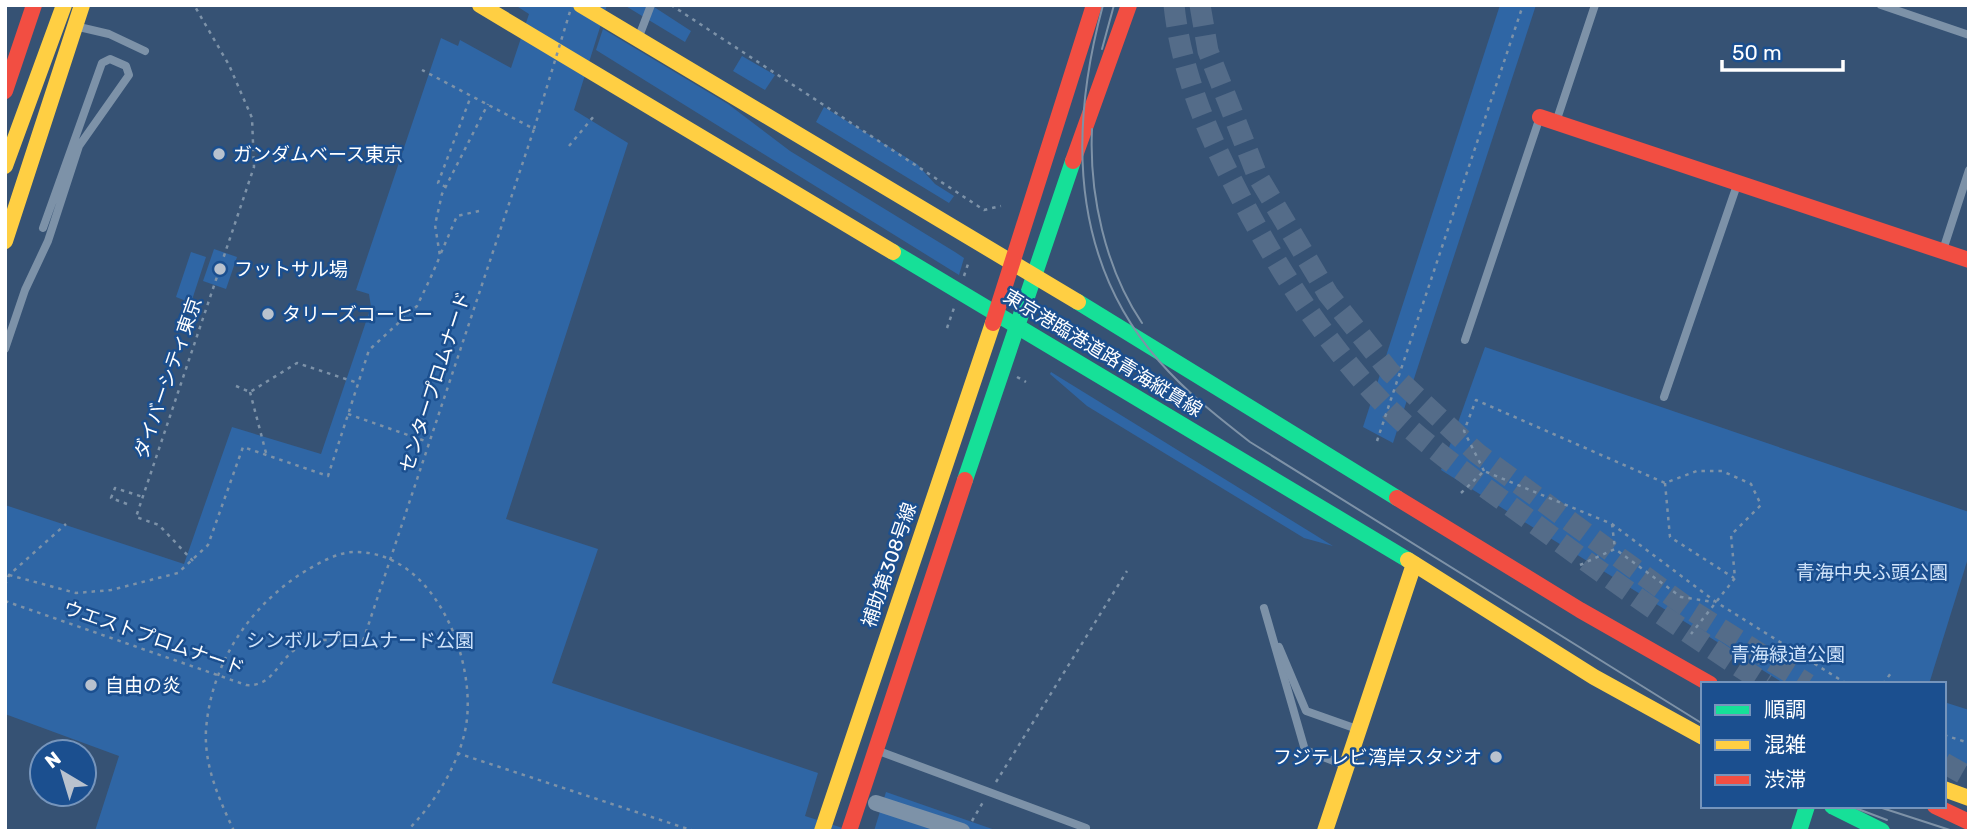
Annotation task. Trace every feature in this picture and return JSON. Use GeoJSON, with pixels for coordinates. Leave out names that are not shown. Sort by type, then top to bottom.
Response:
{"type":"FeatureCollection","features":[{"type":"Feature","properties":{"kind":"main road"},"geometry":{"type":"LineString","coordinates":[[5,91],[34,5]]}},
{"type":"Feature","properties":{"kind":"main road"},"geometry":{"type":"LineString","coordinates":[[5,166],[64,5]]}},
{"type":"Feature","properties":{"kind":"main road"},"geometry":{"type":"LineString","coordinates":[[5,241],[82,5]]}},
{"type":"Feature","properties":{"kind":"main road","name":"東京港臨港道路青海縦貫線"},"geometry":{"type":"LineString","coordinates":[[480,5],[1414,564],[1594,677],[1701,736]]}},
{"type":"Feature","properties":{"kind":"main road","name":"東京港臨港道路青海縦貫線"},"geometry":{"type":"LineString","coordinates":[[581,5],[1033,274],[1580,610],[1706,682]]}},
{"type":"Feature","properties":{"kind":"main road","name":"補助第308号線"},"geometry":{"type":"LineString","coordinates":[[822,831],[996,313],[1094,5]]}},
{"type":"Feature","properties":{"kind":"main road"},"geometry":{"type":"LineString","coordinates":[[849,831],[1033,274],[1129,5]]}},
{"type":"Feature","properties":{"kind":"main road"},"geometry":{"type":"LineString","coordinates":[[1548,120],[1969,260]]}},
{"type":"Feature","properties":{"kind":"main road"},"geometry":{"type":"LineString","coordinates":[[1325,831],[1414,564]]}},
{"type":"Feature","properties":{"kind":"main road"},"geometry":{"type":"LineString","coordinates":[[1946,790],[1969,798]]}},
{"type":"Feature","properties":{"kind":"main road"},"geometry":{"type":"LineString","coordinates":[[1799,831],[1806,808]]}},
{"type":"Feature","properties":{"kind":"main road"},"geometry":{"type":"LineString","coordinates":[[1836,808],[1882,831]]}},
{"type":"Feature","properties":{"kind":"main road"},"geometry":{"type":"LineString","coordinates":[[1939,808],[1969,822]]}},
{"type":"Feature","properties":{"kind":"street"},"geometry":{"type":"LineString","coordinates":[[876,803],[945,828],[964,831]]}},
{"type":"Feature","properties":{"kind":"lane"},"geometry":{"type":"LineString","coordinates":[[638,39],[651,5]]}},
{"type":"Feature","properties":{"kind":"lane"},"geometry":{"type":"LineString","coordinates":[[1465,340],[1548,120],[1595,5]]}},
{"type":"Feature","properties":{"kind":"lane"},"geometry":{"type":"LineString","coordinates":[[1881,5],[1969,34]]}},
{"type":"Feature","properties":{"kind":"lane"},"geometry":{"type":"LineString","coordinates":[[76,27],[108,34],[145,51]]}},
{"type":"Feature","properties":{"kind":"lane"},"geometry":{"type":"LineString","coordinates":[[5,349],[25,290],[48,241],[79,146],[129,75],[126,66],[119,62],[110,59],[102,63],[43,228]]}},
{"type":"Feature","properties":{"kind":"lane"},"geometry":{"type":"LineString","coordinates":[[1943,252],[1969,170]]}},
{"type":"Feature","properties":{"kind":"lane"},"geometry":{"type":"LineString","coordinates":[[1664,397],[1737,183]]}},
{"type":"Feature","properties":{"kind":"lane"},"geometry":{"type":"LineString","coordinates":[[1346,766],[1305,750],[1264,608],[1306,711],[1359,730]]}},
{"type":"Feature","properties":{"kind":"lane"},"geometry":{"type":"LineString","coordinates":[[876,750],[1086,828]]}},
{"type":"Feature","properties":{"kind":"path","name":"ダイバーシティ東京"},"geometry":{"type":"LineString","coordinates":[[143,497],[254,167],[252,118],[229,65],[194,5]]}},
{"type":"Feature","properties":{"kind":"path","name":"センタープロムナード"},"geometry":{"type":"LineString","coordinates":[[362,644],[534,128],[572,5]]}},
{"type":"Feature","properties":{"kind":"path"},"geometry":{"type":"LineString","coordinates":[[671,5],[984,209],[1001,206]]}},
{"type":"Feature","properties":{"kind":"path"},"geometry":{"type":"LineString","coordinates":[[1377,441],[1523,5]]}},
{"type":"Feature","properties":{"kind":"path"},"geometry":{"type":"LineString","coordinates":[[422,70],[534,128]]}},
{"type":"Feature","properties":{"kind":"path"},"geometry":{"type":"LineString","coordinates":[[446,187],[438,183],[472,95]]}},
{"type":"Feature","properties":{"kind":"path"},"geometry":{"type":"LineString","coordinates":[[440,256],[435,225],[446,187],[488,104]]}},
{"type":"Feature","properties":{"kind":"path"},"geometry":{"type":"LineString","coordinates":[[569,146],[594,116]]}},
{"type":"Feature","properties":{"kind":"path"},"geometry":{"type":"LineString","coordinates":[[9,575],[76,593],[111,590],[178,573],[208,545],[243,447],[328,476],[369,350],[417,306],[457,216],[479,211]]}},
{"type":"Feature","properties":{"kind":"path"},"geometry":{"type":"LineString","coordinates":[[963,279],[969,261]]}},
{"type":"Feature","properties":{"kind":"path"},"geometry":{"type":"LineString","coordinates":[[947,328],[954,308]]}},
{"type":"Feature","properties":{"kind":"path"},"geometry":{"type":"LineString","coordinates":[[250,392],[297,363],[358,383]]}},
{"type":"Feature","properties":{"kind":"path"},"geometry":{"type":"LineString","coordinates":[[1016,377],[1026,382]]}},
{"type":"Feature","properties":{"kind":"path"},"geometry":{"type":"LineString","coordinates":[[236,386],[250,392]]}},
{"type":"Feature","properties":{"kind":"path"},"geometry":{"type":"LineString","coordinates":[[250,392],[266,455]]}},
{"type":"Feature","properties":{"kind":"path"},"geometry":{"type":"LineString","coordinates":[[1691,634],[1716,602],[1735,578],[1731,535],[1761,505],[1751,484],[1722,471],[1698,471],[1665,483],[1476,400],[1464,431],[1484,471],[1612,524],[1716,602],[1844,682]]}},
{"type":"Feature","properties":{"kind":"path"},"geometry":{"type":"LineString","coordinates":[[348,414],[429,442]]}},
{"type":"Feature","properties":{"kind":"path"},"geometry":{"type":"LineString","coordinates":[[1461,493],[1484,471]]}},
{"type":"Feature","properties":{"kind":"path"},"geometry":{"type":"LineString","coordinates":[[1665,483],[1670,537],[1735,578]]}},
{"type":"Feature","properties":{"kind":"path"},"geometry":{"type":"LineString","coordinates":[[127,504],[111,498],[114,488],[143,497],[136,517],[159,525],[193,561]]}},
{"type":"Feature","properties":{"kind":"path"},"geometry":{"type":"LineString","coordinates":[[5,585],[9,575],[66,524]]}},
{"type":"Feature","properties":{"kind":"path"},"geometry":{"type":"LineString","coordinates":[[1612,524],[1615,549],[1681,597],[1716,602]]}},
{"type":"Feature","properties":{"kind":"path"},"geometry":{"type":"LineString","coordinates":[[1580,565],[1615,549]]}},
{"type":"Feature","properties":{"kind":"path"},"geometry":{"type":"LineString","coordinates":[[234,831],[212,783],[206,730],[218,675],[247,620],[272,594],[324,560],[356,551],[390,560],[431,589],[452,628],[467,677],[466,725],[457,753],[429,808],[407,831]]}},
{"type":"Feature","properties":{"kind":"path"},"geometry":{"type":"LineString","coordinates":[[964,831],[1127,570]]}},
{"type":"Feature","properties":{"kind":"path","name":"ウエストプロムナード"},"geometry":{"type":"LineString","coordinates":[[5,601],[218,675],[258,686],[269,679],[293,650],[312,642],[337,639],[362,644]]}},
{"type":"Feature","properties":{"kind":"path"},"geometry":{"type":"LineString","coordinates":[[1884,682],[1891,673]]}},
{"type":"Feature","properties":{"kind":"path"},"geometry":{"type":"LineString","coordinates":[[1946,736],[1969,743]]}},
{"type":"Feature","properties":{"kind":"path"},"geometry":{"type":"LineString","coordinates":[[457,753],[694,831]]}},
{"type":"Feature","properties":{"kind":"green space","name":"シンボルプロムナード公園"},"geometry":{"type":"Polygon","coordinates":[[[515,5],[607,5],[574,110],[628,143],[506,519],[598,549],[552,683],[818,773],[805,816],[852,831],[95,831],[119,756],[98,748],[98,738],[70,738],[5,714],[5,505],[184,564],[232,427],[321,454],[371,307],[369,294],[356,290],[441,38],[458,46],[460,40],[511,68],[529,14],[515,5]]]}},
{"type":"Feature","properties":{"kind":"green space"},"geometry":{"type":"Polygon","coordinates":[[[624,5],[651,5],[691,31],[685,42],[624,5]]]}},
{"type":"Feature","properties":{"kind":"green space"},"geometry":{"type":"Polygon","coordinates":[[[1500,5],[1536,5],[1393,443],[1363,427],[1500,5]]]}},
{"type":"Feature","properties":{"kind":"green space"},"geometry":{"type":"Polygon","coordinates":[[[603,29],[728,104],[790,151],[964,258],[959,275],[596,50],[603,29]]]}},
{"type":"Feature","properties":{"kind":"green space"},"geometry":{"type":"Polygon","coordinates":[[[742,56],[775,75],[765,90],[733,71],[742,56]]]}},
{"type":"Feature","properties":{"kind":"green space"},"geometry":{"type":"Polygon","coordinates":[[[824,107],[917,164],[935,184],[954,196],[949,203],[816,122],[824,107]]]}},
{"type":"Feature","properties":{"kind":"green space","name":"フットサル場"},"geometry":{"type":"Polygon","coordinates":[[[214,249],[237,257],[226,289],[203,281],[214,249]]]}},
{"type":"Feature","properties":{"kind":"green space"},"geometry":{"type":"Polygon","coordinates":[[[191,252],[206,257],[191,303],[176,297],[191,252]]]}},
{"type":"Feature","properties":{"kind":"green space","name":"青海中央ふ頭公園"},"geometry":{"type":"Polygon","coordinates":[[[1485,347],[1969,512],[1969,555],[1930,682],[1782,682],[1441,470],[1485,347]]]}},
{"type":"Feature","properties":{"kind":"green space"},"geometry":{"type":"Polygon","coordinates":[[[1051,372],[1333,546],[1304,538],[1087,406],[1050,374],[1051,372]]]}},
{"type":"Feature","properties":{"kind":"green space"},"geometry":{"type":"Polygon","coordinates":[[[1946,703],[1969,710],[1969,767],[1946,760],[1946,703]]]}},
{"type":"Feature","properties":{"kind":"green space"},"geometry":{"type":"Polygon","coordinates":[[[886,792],[998,831],[874,831],[886,792]]]}},
{"type":"Feature","properties":{"kind":"tunnel"},"geometry":{"type":"LineString","coordinates":[[1174,5],[1189,79],[1228,172],[1267,245],[1298,295],[1331,342],[1368,387],[1405,424],[1467,474],[1647,604],[1763,682]]}},
{"type":"Feature","properties":{"kind":"tunnel"},"geometry":{"type":"LineString","coordinates":[[1200,5],[1208,51],[1257,175],[1328,294],[1390,372],[1477,453],[1688,608],[1805,682]]}},
{"type":"Feature","properties":{"kind":"tunnel"},"geometry":{"type":"LineString","coordinates":[[1946,764],[1969,777]]}},
{"type":"Feature","properties":{"kind":"tram line"},"geometry":{"type":"LineString","coordinates":[[1103,5],[1085,99],[1082,146],[1085,192],[1093,236],[1108,280],[1130,322],[1159,361],[1191,394],[1250,442],[1701,723]]}},
{"type":"Feature","properties":{"kind":"tram line"},"geometry":{"type":"LineString","coordinates":[[1102,49],[1114,5]]}},
{"type":"Feature","properties":{"kind":"tram line"},"geometry":{"type":"LineString","coordinates":[[1092,129],[1093,179],[1102,230],[1118,279],[1142,323]]}},
{"type":"Feature","properties":{"kind":"tram line"},"geometry":{"type":"LineString","coordinates":[[1855,808],[1887,820]]}},
{"type":"Feature","properties":{"kind":"tram line"},"geometry":{"type":"LineString","coordinates":[[1882,808],[1953,831]]}},
{"type":"Feature","properties":{"kind":"traffic: fast"},"geometry":{"type":"LineString","coordinates":[[965,480],[1073,161]]}},
{"type":"Feature","properties":{"kind":"traffic: fast"},"geometry":{"type":"LineString","coordinates":[[893,252],[1408,560]]}},
{"type":"Feature","properties":{"kind":"traffic: fast"},"geometry":{"type":"LineString","coordinates":[[1078,302],[1397,498]]}},
{"type":"Feature","properties":{"kind":"traffic: fast"},"geometry":{"type":"LineString","coordinates":[[1799,831],[1806,808]]}},
{"type":"Feature","properties":{"kind":"traffic: fast"},"geometry":{"type":"LineString","coordinates":[[1836,808],[1882,831]]}},
{"type":"Feature","properties":{"kind":"traffic: slow"},"geometry":{"type":"LineString","coordinates":[[5,166],[64,5]]}},
{"type":"Feature","properties":{"kind":"traffic: slow"},"geometry":{"type":"LineString","coordinates":[[5,241],[82,5]]}},
{"type":"Feature","properties":{"kind":"traffic: slow"},"geometry":{"type":"LineString","coordinates":[[480,5],[893,252]]}},
{"type":"Feature","properties":{"kind":"traffic: slow"},"geometry":{"type":"LineString","coordinates":[[581,5],[1078,302]]}},
{"type":"Feature","properties":{"kind":"traffic: slow"},"geometry":{"type":"LineString","coordinates":[[822,831],[993,323]]}},
{"type":"Feature","properties":{"kind":"traffic: slow"},"geometry":{"type":"LineString","coordinates":[[1408,560],[1594,677],[1701,736]]}},
{"type":"Feature","properties":{"kind":"traffic: slow"},"geometry":{"type":"LineString","coordinates":[[1325,831],[1414,564]]}},
{"type":"Feature","properties":{"kind":"traffic: slow"},"geometry":{"type":"LineString","coordinates":[[1946,790],[1969,798]]}},
{"type":"Feature","properties":{"kind":"traffic: jam"},"geometry":{"type":"LineString","coordinates":[[5,91],[34,5]]}},
{"type":"Feature","properties":{"kind":"traffic: jam"},"geometry":{"type":"LineString","coordinates":[[993,323],[1094,5]]}},
{"type":"Feature","properties":{"kind":"traffic: jam"},"geometry":{"type":"LineString","coordinates":[[1073,161],[1129,5]]}},
{"type":"Feature","properties":{"kind":"traffic: jam"},"geometry":{"type":"LineString","coordinates":[[1540,117],[1969,260]]}},
{"type":"Feature","properties":{"kind":"traffic: jam"},"geometry":{"type":"LineString","coordinates":[[849,831],[965,480]]}},
{"type":"Feature","properties":{"kind":"traffic: jam"},"geometry":{"type":"LineString","coordinates":[[1397,498],[1580,610],[1706,682]]}},
{"type":"Feature","properties":{"kind":"traffic: jam"},"geometry":{"type":"LineString","coordinates":[[1939,808],[1969,822]]}},
{"type":"Feature","properties":{"kind":"place","name":"ガンダムベース東京"},"geometry":{"type":"Point","coordinates":[219,154]}},
{"type":"Feature","properties":{"kind":"place","name":"フットサル場"},"geometry":{"type":"Point","coordinates":[220,269]}},
{"type":"Feature","properties":{"kind":"place","name":"タリーズコーヒー"},"geometry":{"type":"Point","coordinates":[268,314]}},
{"type":"Feature","properties":{"kind":"place","name":"自由の炎"},"geometry":{"type":"Point","coordinates":[91,685]}},
{"type":"Feature","properties":{"kind":"place","name":"フジテレビ湾岸スタジオ"},"geometry":{"type":"Point","coordinates":[1496,757]}},
{"type":"Feature","properties":{"kind":"park label","name":"青海緑道公園"},"geometry":{"type":"Point","coordinates":[1788,654]}}]}
